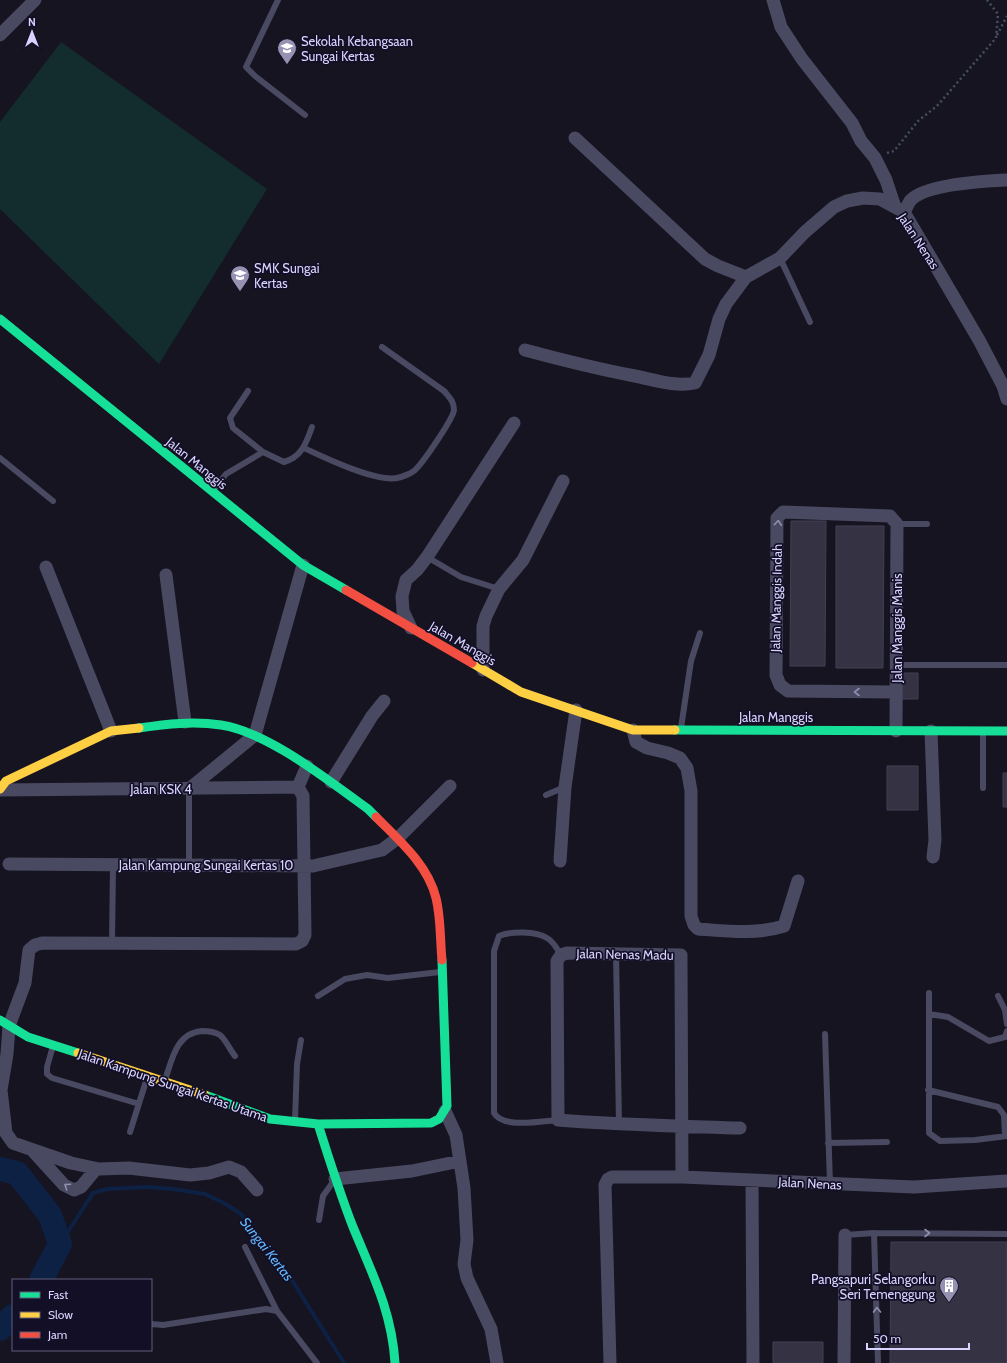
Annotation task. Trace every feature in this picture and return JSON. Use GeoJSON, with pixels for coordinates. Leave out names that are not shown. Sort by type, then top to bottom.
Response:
{"type":"FeatureCollection","features":[{"type":"Feature","properties":{"kind":"street"},"geometry":{"type":"LineString","coordinates":[[0,35],[35,0]]}},
{"type":"Feature","properties":{"kind":"street"},"geometry":{"type":"LineString","coordinates":[[772,0],[781,27],[802,59],[852,123],[861,141],[871,153],[900,209],[922,192],[949,186],[1007,180]]}},
{"type":"Feature","properties":{"kind":"street"},"geometry":{"type":"LineString","coordinates":[[525,350],[581,366],[664,383],[685,385],[695,383],[709,355],[719,319],[726,304],[746,277],[718,266],[705,258],[575,138]]}},
{"type":"Feature","properties":{"kind":"street","name":"Jalan Nenas"},"geometry":{"type":"LineString","coordinates":[[746,277],[780,258],[805,232],[834,207],[847,201],[863,198],[880,199],[900,209],[1005,385],[1007,399]]}},
{"type":"Feature","properties":{"kind":"street","name":"Jalan Manggis"},"geometry":{"type":"LineString","coordinates":[[0,319],[303,565],[521,692],[633,730],[1007,731]]}},
{"type":"Feature","properties":{"kind":"street"},"geometry":{"type":"LineString","coordinates":[[411,628],[403,611],[402,596],[406,580],[427,558],[514,423]]}},
{"type":"Feature","properties":{"kind":"street"},"geometry":{"type":"LineString","coordinates":[[483,670],[483,626],[486,616],[499,588],[523,560],[563,481]]}},
{"type":"Feature","properties":{"kind":"street","name":"Jalan Manggis Indah"},"geometry":{"type":"LineString","coordinates":[[896,692],[788,691],[780,685],[776,675],[775,650],[777,518],[779,514],[783,512],[890,516],[897,524]]}},
{"type":"Feature","properties":{"kind":"street","name":"Jalan Manggis Manis"},"geometry":{"type":"LineString","coordinates":[[896,731],[897,524]]}},
{"type":"Feature","properties":{"kind":"street"},"geometry":{"type":"LineString","coordinates":[[189,789],[255,735],[303,565]]}},
{"type":"Feature","properties":{"kind":"street"},"geometry":{"type":"LineString","coordinates":[[46,567],[111,731]]}},
{"type":"Feature","properties":{"kind":"street"},"geometry":{"type":"LineString","coordinates":[[166,575],[185,722]]}},
{"type":"Feature","properties":{"kind":"street"},"geometry":{"type":"LineString","coordinates":[[331,782],[372,716],[384,701]]}},
{"type":"Feature","properties":{"kind":"street"},"geometry":{"type":"LineString","coordinates":[[560,861],[565,787],[576,710]]}},
{"type":"Feature","properties":{"kind":"street"},"geometry":{"type":"LineString","coordinates":[[1,783],[111,731],[185,722],[222,725],[255,735],[331,782],[368,809],[414,856],[427,875],[436,898],[443,972],[444,1054],[447,1106],[445,1111],[456,1135],[460,1161],[467,1240],[464,1264],[467,1278],[491,1329],[497,1363]]}},
{"type":"Feature","properties":{"kind":"street"},"geometry":{"type":"LineString","coordinates":[[633,730],[636,742],[647,748],[668,753],[680,758],[687,768],[691,791],[691,916],[694,925],[698,929],[749,932],[770,931],[784,926],[798,881]]}},
{"type":"Feature","properties":{"kind":"street"},"geometry":{"type":"LineString","coordinates":[[931,731],[935,840],[933,857]]}},
{"type":"Feature","properties":{"kind":"street"},"geometry":{"type":"LineString","coordinates":[[257,1190],[241,1172],[229,1167],[209,1173],[190,1174],[129,1168],[96,1169],[13,1143],[6,1133],[1,1090],[8,1054],[5,1023],[25,983],[29,950],[35,945],[42,943],[296,944],[302,941],[305,934],[302,796],[298,787],[307,766]]}},
{"type":"Feature","properties":{"kind":"street","name":"Jalan KSK 4"},"geometry":{"type":"LineString","coordinates":[[1,783],[189,789],[298,787]]}},
{"type":"Feature","properties":{"kind":"street","name":"Jalan Kampung Sungai Kertas 10"},"geometry":{"type":"LineString","coordinates":[[9,864],[313,866],[382,850],[398,838],[450,786]]}},
{"type":"Feature","properties":{"kind":"street","name":"Jalan Nenas Madu"},"geometry":{"type":"LineString","coordinates":[[558,1120],[557,961],[561,955],[567,953],[681,954],[682,1177]]}},
{"type":"Feature","properties":{"kind":"street","name":"Jalan Kampung Sungai Kertas Utama"},"geometry":{"type":"LineString","coordinates":[[5,1023],[28,1037],[165,1081],[270,1119],[295,1120],[318,1124],[430,1123],[439,1119],[445,1111]]}},
{"type":"Feature","properties":{"kind":"street"},"geometry":{"type":"LineString","coordinates":[[558,1120],[619,1124],[740,1128]]}},
{"type":"Feature","properties":{"kind":"street"},"geometry":{"type":"LineString","coordinates":[[318,1124],[335,1179],[388,1311],[394,1344],[395,1363]]}},
{"type":"Feature","properties":{"kind":"street"},"geometry":{"type":"LineString","coordinates":[[33,1150],[64,1185],[74,1190],[81,1187],[96,1169]]}},
{"type":"Feature","properties":{"kind":"street"},"geometry":{"type":"LineString","coordinates":[[335,1179],[412,1171],[460,1161]]}},
{"type":"Feature","properties":{"kind":"street","name":"Jalan Nenas"},"geometry":{"type":"LineString","coordinates":[[610,1363],[605,1185],[608,1179],[612,1177],[682,1177],[914,1187],[1007,1181]]}},
{"type":"Feature","properties":{"kind":"street"},"geometry":{"type":"LineString","coordinates":[[752,1180],[753,1363]]}},
{"type":"Feature","properties":{"kind":"street"},"geometry":{"type":"LineString","coordinates":[[844,1363],[845,1236]]}},
{"type":"Feature","properties":{"kind":"lane"},"geometry":{"type":"LineString","coordinates":[[278,0],[246,67],[255,76],[305,115]]}},
{"type":"Feature","properties":{"kind":"lane"},"geometry":{"type":"LineString","coordinates":[[780,258],[810,322]]}},
{"type":"Feature","properties":{"kind":"lane"},"geometry":{"type":"LineString","coordinates":[[304,448],[346,468],[386,478],[397,478],[415,470],[420,464],[454,410],[452,400],[444,392],[382,347]]}},
{"type":"Feature","properties":{"kind":"lane"},"geometry":{"type":"LineString","coordinates":[[248,391],[230,418],[230,423],[233,428],[263,452],[284,462],[294,458],[304,448],[312,427]]}},
{"type":"Feature","properties":{"kind":"lane"},"geometry":{"type":"LineString","coordinates":[[212,491],[226,474],[263,452]]}},
{"type":"Feature","properties":{"kind":"lane"},"geometry":{"type":"LineString","coordinates":[[0,458],[53,501]]}},
{"type":"Feature","properties":{"kind":"lane"},"geometry":{"type":"LineString","coordinates":[[897,524],[927,524]]}},
{"type":"Feature","properties":{"kind":"lane"},"geometry":{"type":"LineString","coordinates":[[427,558],[461,577],[499,588]]}},
{"type":"Feature","properties":{"kind":"lane"},"geometry":{"type":"LineString","coordinates":[[681,730],[691,661],[700,633]]}},
{"type":"Feature","properties":{"kind":"lane"},"geometry":{"type":"LineString","coordinates":[[896,665],[1007,665]]}},
{"type":"Feature","properties":{"kind":"lane"},"geometry":{"type":"LineString","coordinates":[[983,731],[983,788]]}},
{"type":"Feature","properties":{"kind":"lane"},"geometry":{"type":"LineString","coordinates":[[546,795],[565,787]]}},
{"type":"Feature","properties":{"kind":"lane"},"geometry":{"type":"LineString","coordinates":[[189,789],[190,866]]}},
{"type":"Feature","properties":{"kind":"lane"},"geometry":{"type":"LineString","coordinates":[[112,943],[113,865]]}},
{"type":"Feature","properties":{"kind":"lane"},"geometry":{"type":"LineString","coordinates":[[558,1120],[525,1123],[506,1122],[496,1118],[494,1113],[494,951],[500,936],[506,933],[537,934],[546,937],[553,942],[561,955]]}},
{"type":"Feature","properties":{"kind":"lane"},"geometry":{"type":"LineString","coordinates":[[616,953],[619,1124]]}},
{"type":"Feature","properties":{"kind":"lane"},"geometry":{"type":"LineString","coordinates":[[318,996],[346,979],[367,975],[388,978],[443,972]]}},
{"type":"Feature","properties":{"kind":"lane"},"geometry":{"type":"LineString","coordinates":[[928,1090],[998,1107],[1004,1115],[1006,1135],[975,1140],[940,1142],[929,1133],[928,1090],[930,1065],[929,993]]}},
{"type":"Feature","properties":{"kind":"lane"},"geometry":{"type":"LineString","coordinates":[[998,996],[1005,1010],[1007,1024]]}},
{"type":"Feature","properties":{"kind":"lane"},"geometry":{"type":"LineString","coordinates":[[929,1014],[948,1017],[989,1041],[1005,1037],[1007,1031]]}},
{"type":"Feature","properties":{"kind":"lane"},"geometry":{"type":"LineString","coordinates":[[165,1081],[177,1046],[182,1039],[196,1032],[208,1031],[220,1035],[235,1056]]}},
{"type":"Feature","properties":{"kind":"lane"},"geometry":{"type":"LineString","coordinates":[[825,1034],[830,1184]]}},
{"type":"Feature","properties":{"kind":"lane"},"geometry":{"type":"LineString","coordinates":[[295,1120],[297,1064],[301,1040]]}},
{"type":"Feature","properties":{"kind":"lane"},"geometry":{"type":"LineString","coordinates":[[53,1045],[47,1068],[47,1074],[52,1078],[139,1104]]}},
{"type":"Feature","properties":{"kind":"lane"},"geometry":{"type":"LineString","coordinates":[[130,1132],[148,1076]]}},
{"type":"Feature","properties":{"kind":"lane"},"geometry":{"type":"LineString","coordinates":[[828,1144],[886,1142]]}},
{"type":"Feature","properties":{"kind":"lane"},"geometry":{"type":"LineString","coordinates":[[319,1220],[323,1196],[335,1179]]}},
{"type":"Feature","properties":{"kind":"lane"},"geometry":{"type":"LineString","coordinates":[[874,1234],[878,1363]]}},
{"type":"Feature","properties":{"kind":"lane"},"geometry":{"type":"LineString","coordinates":[[845,1236],[874,1234],[1007,1234]]}},
{"type":"Feature","properties":{"kind":"lane"},"geometry":{"type":"LineString","coordinates":[[245,1247],[277,1311],[317,1363]]}},
{"type":"Feature","properties":{"kind":"lane"},"geometry":{"type":"LineString","coordinates":[[152,1324],[163,1325],[266,1309],[277,1311]]}},
{"type":"Feature","properties":{"kind":"path"},"geometry":{"type":"LineString","coordinates":[[987,0],[998,14],[996,38]]}},
{"type":"Feature","properties":{"kind":"path"},"geometry":{"type":"LineString","coordinates":[[871,153],[874,151],[885,154],[894,151],[918,121],[937,106],[996,38],[1007,16]]}},
{"type":"Feature","properties":{"kind":"green space"},"geometry":{"type":"Polygon","coordinates":[[[61,42],[267,189],[159,364],[0,209],[0,122],[61,42]]]}},
{"type":"Feature","properties":{"kind":"building"},"geometry":{"type":"Polygon","coordinates":[[[791,521],[826,521],[825,666],[790,666],[791,521]]]}},
{"type":"Feature","properties":{"kind":"building"},"geometry":{"type":"Polygon","coordinates":[[[836,526],[884,526],[883,668],[836,668],[836,526]]]}},
{"type":"Feature","properties":{"kind":"building"},"geometry":{"type":"Polygon","coordinates":[[[901,673],[918,673],[918,699],[901,699],[901,673]]]}},
{"type":"Feature","properties":{"kind":"building"},"geometry":{"type":"Polygon","coordinates":[[[887,766],[918,766],[918,810],[887,810],[887,766]]]}},
{"type":"Feature","properties":{"kind":"building"},"geometry":{"type":"Polygon","coordinates":[[[1003,773],[1007,773],[1007,807],[1003,807],[1003,773]]]}},
{"type":"Feature","properties":{"kind":"building","name":"Pangsapuri Selangorku Seri Temenggung"},"geometry":{"type":"Polygon","coordinates":[[[891,1242],[1007,1242],[1007,1363],[890,1363],[891,1242]]]}},
{"type":"Feature","properties":{"kind":"building"},"geometry":{"type":"Polygon","coordinates":[[[773,1342],[823,1342],[823,1363],[773,1363],[773,1342]]]}},
{"type":"Feature","properties":{"kind":"waterway"},"geometry":{"type":"LineString","coordinates":[[0,1169],[17,1173],[50,1215],[60,1244],[42,1279]]}},
{"type":"Feature","properties":{"kind":"waterway","name":"Sungai Kertas"},"geometry":{"type":"LineString","coordinates":[[60,1244],[93,1193],[107,1189],[148,1187],[205,1194],[224,1203],[241,1214],[283,1266],[344,1363]]}},
{"type":"Feature","properties":{"kind":"waterway"},"geometry":{"type":"LineString","coordinates":[[0,1329],[12,1317]]}},
{"type":"Feature","properties":{"kind":"traffic: fast"},"geometry":{"type":"LineString","coordinates":[[0,319],[303,565],[346,590]]}},
{"type":"Feature","properties":{"kind":"traffic: fast"},"geometry":{"type":"LineString","coordinates":[[139,728],[170,724],[200,723],[221,725],[239,729],[278,747],[298,759],[368,809],[376,817]]}},
{"type":"Feature","properties":{"kind":"traffic: fast"},"geometry":{"type":"LineString","coordinates":[[675,730],[1007,731]]}},
{"type":"Feature","properties":{"kind":"traffic: fast"},"geometry":{"type":"LineString","coordinates":[[205,1095],[270,1119],[318,1124],[431,1123],[439,1119],[447,1106],[442,960]]}},
{"type":"Feature","properties":{"kind":"traffic: fast"},"geometry":{"type":"LineString","coordinates":[[0,1020],[28,1037],[78,1053]]}},
{"type":"Feature","properties":{"kind":"traffic: fast"},"geometry":{"type":"LineString","coordinates":[[318,1124],[353,1227],[380,1293],[390,1327],[395,1363]]}},
{"type":"Feature","properties":{"kind":"traffic: slow"},"geometry":{"type":"LineString","coordinates":[[472,663],[521,692],[633,730],[675,730]]}},
{"type":"Feature","properties":{"kind":"traffic: slow"},"geometry":{"type":"LineString","coordinates":[[0,789],[6,781],[111,731],[139,728]]}},
{"type":"Feature","properties":{"kind":"traffic: slow"},"geometry":{"type":"LineString","coordinates":[[78,1053],[205,1095]]}},
{"type":"Feature","properties":{"kind":"traffic: jam"},"geometry":{"type":"LineString","coordinates":[[346,590],[472,663]]}},
{"type":"Feature","properties":{"kind":"traffic: jam"},"geometry":{"type":"LineString","coordinates":[[376,817],[412,854],[420,864],[432,886],[439,913],[442,960]]}},
{"type":"Feature","properties":{"kind":"place","name":"Sekolah Kebangsaan Sungai Kertas"},"geometry":{"type":"Point","coordinates":[287,65]}},
{"type":"Feature","properties":{"kind":"place","name":"SMK Sungai Kertas"},"geometry":{"type":"Point","coordinates":[240,292]}},
{"type":"Feature","properties":{"kind":"place","name":"Pangsapuri Selangorku Seri Temenggung"},"geometry":{"type":"Point","coordinates":[949,1303]}}]}
